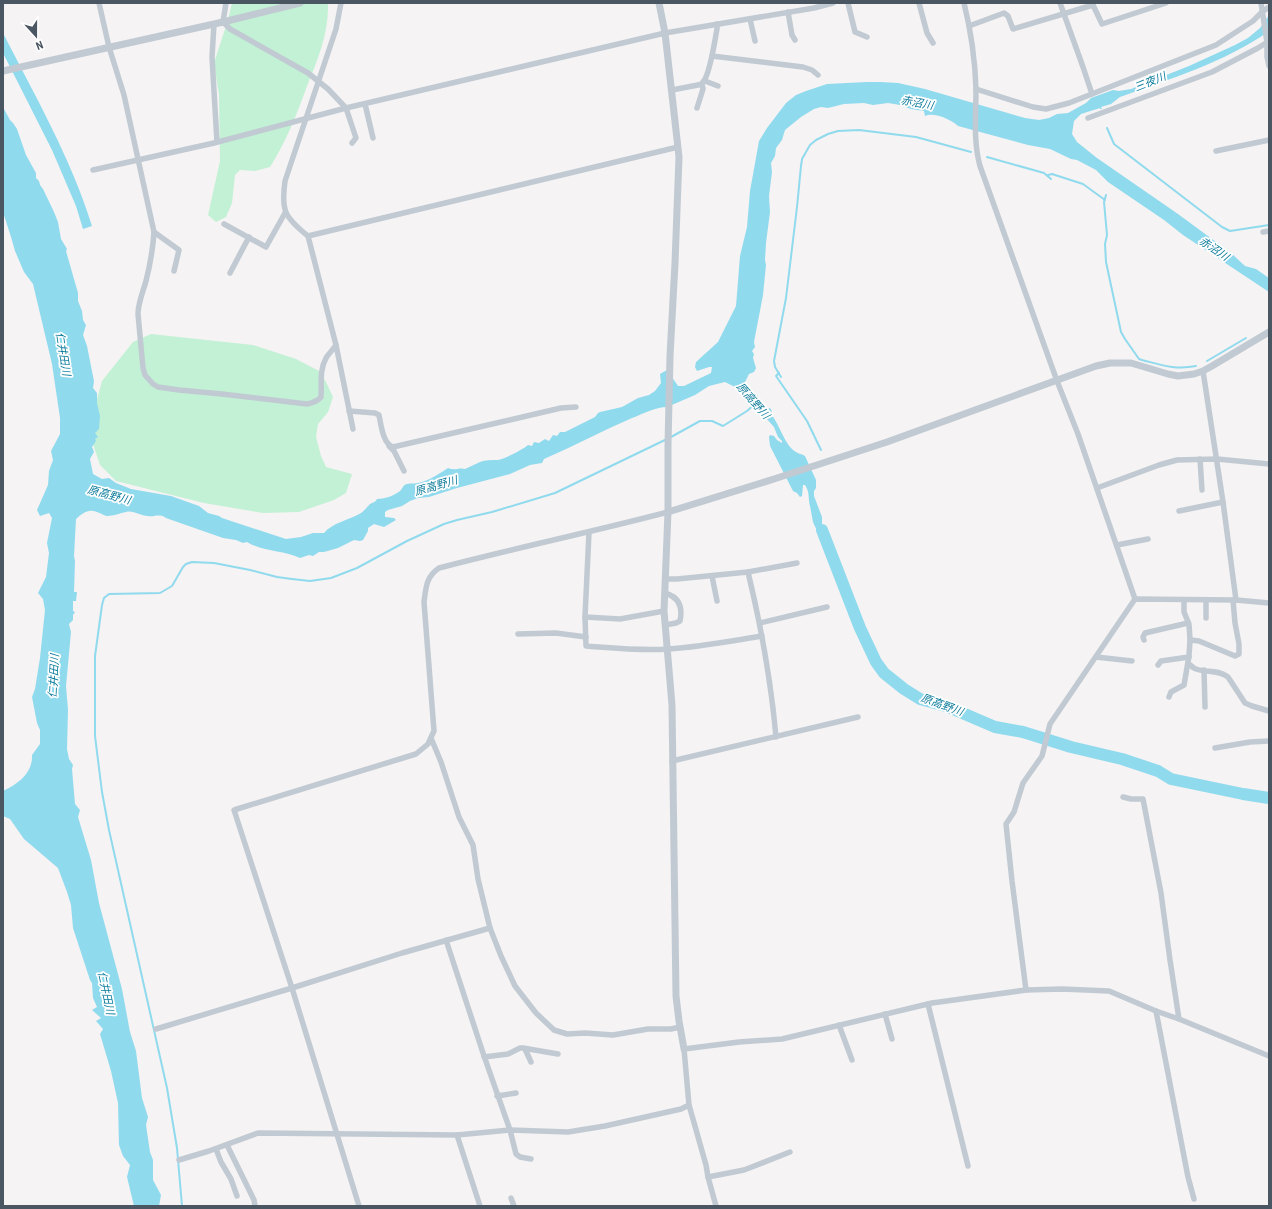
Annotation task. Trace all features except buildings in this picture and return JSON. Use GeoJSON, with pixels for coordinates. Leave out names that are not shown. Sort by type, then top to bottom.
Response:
{"type":"FeatureCollection","features":[{"type":"Feature","properties":{"kind":"street"},"geometry":{"type":"LineString","coordinates":[[99,3],[109,48],[124,95],[154,232],[153,246],[146,280],[138,308],[143,368],[145,375],[158,387],[307,404],[317,401],[321,397],[321,376],[323,366],[329,354],[336,345]]}},
{"type":"Feature","properties":{"kind":"street"},"geometry":{"type":"LineString","coordinates":[[223,22],[226,3]]}},
{"type":"Feature","properties":{"kind":"street"},"geometry":{"type":"LineString","coordinates":[[3,71],[223,22],[300,3]]}},
{"type":"Feature","properties":{"kind":"street"},"geometry":{"type":"LineString","coordinates":[[341,3],[336,29],[285,181],[283,204],[285,213],[298,228],[308,236],[336,345],[353,429]]}},
{"type":"Feature","properties":{"kind":"street"},"geometry":{"type":"LineString","coordinates":[[659,3],[665,33],[678,147],[675,264],[670,356],[668,512],[664,611],[672,705],[676,996],[684,1049],[689,1105],[716,1206]]}},
{"type":"Feature","properties":{"kind":"street"},"geometry":{"type":"LineString","coordinates":[[93,170],[217,142],[346,108],[665,33],[814,8],[833,3]]}},
{"type":"Feature","properties":{"kind":"street"},"geometry":{"type":"LineString","coordinates":[[848,3],[856,32],[867,37]]}},
{"type":"Feature","properties":{"kind":"street"},"geometry":{"type":"LineString","coordinates":[[919,3],[927,34],[933,44]]}},
{"type":"Feature","properties":{"kind":"street"},"geometry":{"type":"LineString","coordinates":[[964,3],[973,50],[976,89],[977,143],[980,166],[1057,381],[1078,434],[1135,599]]}},
{"type":"Feature","properties":{"kind":"street"},"geometry":{"type":"LineString","coordinates":[[1060,3],[1084,67],[1092,94]]}},
{"type":"Feature","properties":{"kind":"street"},"geometry":{"type":"LineString","coordinates":[[969,26],[1004,13],[1008,16],[1013,29],[1093,5],[1102,24],[1166,3]]}},
{"type":"Feature","properties":{"kind":"street"},"geometry":{"type":"LineString","coordinates":[[1261,3],[1268,42],[1269,66]]}},
{"type":"Feature","properties":{"kind":"street"},"geometry":{"type":"LineString","coordinates":[[976,89],[1033,107],[1046,109],[1069,103],[1216,45],[1253,21],[1269,7]]}},
{"type":"Feature","properties":{"kind":"street"},"geometry":{"type":"LineString","coordinates":[[788,12],[794,40]]}},
{"type":"Feature","properties":{"kind":"street"},"geometry":{"type":"LineString","coordinates":[[750,18],[755,40]]}},
{"type":"Feature","properties":{"kind":"street"},"geometry":{"type":"LineString","coordinates":[[223,22],[230,29],[308,74],[328,89],[346,108],[356,138],[352,143]]}},
{"type":"Feature","properties":{"kind":"street"},"geometry":{"type":"LineString","coordinates":[[214,24],[212,57],[217,142]]}},
{"type":"Feature","properties":{"kind":"street"},"geometry":{"type":"LineString","coordinates":[[697,108],[703,82],[712,56],[717,24]]}},
{"type":"Feature","properties":{"kind":"street"},"geometry":{"type":"LineString","coordinates":[[1088,118],[1212,72],[1268,42]]}},
{"type":"Feature","properties":{"kind":"street"},"geometry":{"type":"LineString","coordinates":[[712,56],[803,67],[812,70],[818,75]]}},
{"type":"Feature","properties":{"kind":"street"},"geometry":{"type":"LineString","coordinates":[[672,90],[703,82],[718,86]]}},
{"type":"Feature","properties":{"kind":"street"},"geometry":{"type":"LineString","coordinates":[[365,104],[373,138]]}},
{"type":"Feature","properties":{"kind":"street"},"geometry":{"type":"LineString","coordinates":[[1216,151],[1269,140]]}},
{"type":"Feature","properties":{"kind":"street"},"geometry":{"type":"LineString","coordinates":[[308,236],[678,147]]}},
{"type":"Feature","properties":{"kind":"street"},"geometry":{"type":"LineString","coordinates":[[224,224],[266,247],[285,213]]}},
{"type":"Feature","properties":{"kind":"street"},"geometry":{"type":"LineString","coordinates":[[154,232],[179,250],[174,270]]}},
{"type":"Feature","properties":{"kind":"street"},"geometry":{"type":"LineString","coordinates":[[230,273],[249,238]]}},
{"type":"Feature","properties":{"kind":"street"},"geometry":{"type":"LineString","coordinates":[[359,1206],[292,988],[234,810],[416,754],[428,744],[434,731],[424,602],[428,581],[432,573],[439,568],[668,512],[774,479],[937,424],[1096,366],[1118,362],[1130,363],[1178,376],[1203,371],[1269,332]]}},
{"type":"Feature","properties":{"kind":"street"},"geometry":{"type":"LineString","coordinates":[[1190,640],[1200,641],[1235,656],[1239,654],[1239,644],[1235,623],[1235,600],[1223,502],[1203,371]]}},
{"type":"Feature","properties":{"kind":"street"},"geometry":{"type":"LineString","coordinates":[[389,446],[393,447],[561,408],[576,407]]}},
{"type":"Feature","properties":{"kind":"street"},"geometry":{"type":"LineString","coordinates":[[349,411],[375,412],[379,415],[386,442],[394,451],[404,471]]}},
{"type":"Feature","properties":{"kind":"street"},"geometry":{"type":"LineString","coordinates":[[1200,459],[1202,490]]}},
{"type":"Feature","properties":{"kind":"street"},"geometry":{"type":"LineString","coordinates":[[1097,488],[1159,465],[1177,460],[1217,459],[1268,463],[1269,470]]}},
{"type":"Feature","properties":{"kind":"street"},"geometry":{"type":"LineString","coordinates":[[1180,512],[1223,502]]}},
{"type":"Feature","properties":{"kind":"street"},"geometry":{"type":"LineString","coordinates":[[589,532],[586,646],[636,650],[667,649],[693,647],[762,636]]}},
{"type":"Feature","properties":{"kind":"street"},"geometry":{"type":"LineString","coordinates":[[1117,545],[1148,539]]}},
{"type":"Feature","properties":{"kind":"street"},"geometry":{"type":"LineString","coordinates":[[666,579],[748,572],[796,563]]}},
{"type":"Feature","properties":{"kind":"street"},"geometry":{"type":"LineString","coordinates":[[748,572],[760,624],[772,700],[776,737]]}},
{"type":"Feature","properties":{"kind":"street"},"geometry":{"type":"LineString","coordinates":[[712,576],[717,601]]}},
{"type":"Feature","properties":{"kind":"street"},"geometry":{"type":"LineString","coordinates":[[665,593],[674,597],[680,603],[681,618],[678,623],[665,625]]}},
{"type":"Feature","properties":{"kind":"street"},"geometry":{"type":"LineString","coordinates":[[1135,599],[1235,600],[1269,603]]}},
{"type":"Feature","properties":{"kind":"street"},"geometry":{"type":"LineString","coordinates":[[1026,990],[1006,824],[1014,812],[1023,783],[1042,756],[1050,724],[1135,599]]}},
{"type":"Feature","properties":{"kind":"street"},"geometry":{"type":"LineString","coordinates":[[1169,696],[1171,692],[1184,685],[1188,660],[1190,640],[1188,623],[1184,612],[1184,600]]}},
{"type":"Feature","properties":{"kind":"street"},"geometry":{"type":"LineString","coordinates":[[1206,600],[1206,618]]}},
{"type":"Feature","properties":{"kind":"street"},"geometry":{"type":"LineString","coordinates":[[760,624],[827,607]]}},
{"type":"Feature","properties":{"kind":"street"},"geometry":{"type":"LineString","coordinates":[[586,618],[620,619],[664,611]]}},
{"type":"Feature","properties":{"kind":"street"},"geometry":{"type":"LineString","coordinates":[[1144,640],[1143,637],[1145,633],[1188,623]]}},
{"type":"Feature","properties":{"kind":"street"},"geometry":{"type":"LineString","coordinates":[[518,634],[556,633],[586,637]]}},
{"type":"Feature","properties":{"kind":"street"},"geometry":{"type":"LineString","coordinates":[[1096,657],[1132,661]]}},
{"type":"Feature","properties":{"kind":"street"},"geometry":{"type":"LineString","coordinates":[[1158,664],[1161,661],[1188,660]]}},
{"type":"Feature","properties":{"kind":"street"},"geometry":{"type":"LineString","coordinates":[[1188,660],[1194,668],[1212,670],[1224,674],[1228,677],[1245,703],[1269,711]]}},
{"type":"Feature","properties":{"kind":"street"},"geometry":{"type":"LineString","coordinates":[[1204,670],[1205,707]]}},
{"type":"Feature","properties":{"kind":"street"},"geometry":{"type":"LineString","coordinates":[[672,761],[858,717]]}},
{"type":"Feature","properties":{"kind":"street"},"geometry":{"type":"LineString","coordinates":[[431,738],[441,762],[459,817],[473,845],[478,879],[490,928],[506,969],[515,986],[536,1013],[554,1030],[567,1034],[585,1033],[613,1035],[648,1029],[671,1029],[680,1027]]}},
{"type":"Feature","properties":{"kind":"street"},"geometry":{"type":"LineString","coordinates":[[1215,748],[1250,742],[1269,741]]}},
{"type":"Feature","properties":{"kind":"street"},"geometry":{"type":"LineString","coordinates":[[1123,797],[1143,799],[1161,893],[1179,1019]]}},
{"type":"Feature","properties":{"kind":"street"},"geometry":{"type":"LineString","coordinates":[[156,1029],[446,940],[490,928]]}},
{"type":"Feature","properties":{"kind":"street"},"geometry":{"type":"LineString","coordinates":[[446,940],[484,1057],[510,1130],[517,1156],[531,1159]]}},
{"type":"Feature","properties":{"kind":"street"},"geometry":{"type":"LineString","coordinates":[[684,1049],[739,1042],[782,1039],[928,1004],[1026,990],[1062,989],[1109,991],[1269,1056]]}},
{"type":"Feature","properties":{"kind":"street"},"geometry":{"type":"LineString","coordinates":[[928,1004],[968,1166]]}},
{"type":"Feature","properties":{"kind":"street"},"geometry":{"type":"LineString","coordinates":[[1156,1011],[1188,1177],[1194,1199]]}},
{"type":"Feature","properties":{"kind":"street"},"geometry":{"type":"LineString","coordinates":[[885,1014],[892,1039]]}},
{"type":"Feature","properties":{"kind":"street"},"geometry":{"type":"LineString","coordinates":[[839,1025],[852,1060]]}},
{"type":"Feature","properties":{"kind":"street"},"geometry":{"type":"LineString","coordinates":[[484,1057],[508,1054],[520,1048],[558,1054]]}},
{"type":"Feature","properties":{"kind":"street"},"geometry":{"type":"LineString","coordinates":[[525,1048],[531,1062]]}},
{"type":"Feature","properties":{"kind":"street"},"geometry":{"type":"LineString","coordinates":[[498,1096],[516,1092]]}},
{"type":"Feature","properties":{"kind":"street"},"geometry":{"type":"LineString","coordinates":[[179,1160],[216,1149],[258,1133],[457,1136],[510,1130],[568,1132],[605,1126],[681,1109],[689,1105]]}},
{"type":"Feature","properties":{"kind":"street"},"geometry":{"type":"LineString","coordinates":[[457,1136],[480,1206]]}},
{"type":"Feature","properties":{"kind":"street"},"geometry":{"type":"LineString","coordinates":[[226,1145],[254,1200],[255,1206]]}},
{"type":"Feature","properties":{"kind":"street"},"geometry":{"type":"LineString","coordinates":[[216,1149],[221,1162],[231,1179],[237,1196]]}},
{"type":"Feature","properties":{"kind":"street"},"geometry":{"type":"LineString","coordinates":[[708,1177],[744,1170],[790,1152]]}},
{"type":"Feature","properties":{"kind":"street"},"geometry":{"type":"LineString","coordinates":[[511,1198],[514,1206]]}},
{"type":"Feature","properties":{"kind":"green space"},"geometry":{"type":"Polygon","coordinates":[[[232,3],[328,3],[328,14],[325,35],[319,56],[281,148],[270,167],[255,171],[240,170],[235,175],[232,203],[226,217],[216,222],[208,215],[220,161],[219,95],[214,63],[232,3]]]}},
{"type":"Feature","properties":{"kind":"green space"},"geometry":{"type":"Polygon","coordinates":[[[151,334],[253,345],[296,359],[319,371],[333,397],[328,412],[318,424],[316,437],[321,456],[326,467],[352,474],[346,493],[334,500],[299,512],[263,513],[204,503],[116,481],[100,465],[93,444],[92,418],[102,381],[133,342],[151,334]]]}},
{"type":"Feature","properties":{"kind":"water"},"geometry":{"type":"Polygon","coordinates":[[[1269,15],[1269,31],[1252,42],[1197,69],[1120,97],[1111,104],[1101,107],[1102,109],[1100,108],[1081,114],[1074,121],[1072,134],[1077,142],[1097,158],[1178,214],[1231,253],[1245,266],[1256,269],[1269,278],[1269,292],[1183,235],[1164,220],[1108,182],[1096,170],[1077,160],[1071,159],[1050,149],[1028,145],[958,126],[942,117],[933,115],[925,116],[924,111],[888,103],[873,105],[864,103],[844,104],[828,108],[821,107],[814,109],[801,117],[785,130],[782,140],[776,148],[775,156],[771,163],[772,172],[769,196],[770,212],[766,243],[766,265],[763,295],[754,342],[755,347],[752,351],[754,354],[753,358],[756,368],[754,372],[749,374],[744,384],[746,389],[757,394],[765,409],[770,408],[772,411],[770,413],[792,449],[805,456],[816,480],[814,496],[822,517],[822,527],[824,533],[833,552],[819,534],[813,522],[807,488],[803,485],[802,496],[800,497],[793,491],[770,446],[770,435],[774,436],[782,443],[774,427],[737,388],[725,382],[709,386],[695,395],[667,407],[654,409],[632,418],[544,459],[542,463],[530,465],[510,474],[429,497],[418,498],[402,506],[388,510],[385,512],[385,517],[394,518],[396,520],[384,527],[374,524],[368,528],[363,540],[354,540],[338,548],[319,552],[313,556],[309,555],[300,558],[293,555],[260,548],[247,542],[243,543],[236,540],[223,538],[162,516],[145,516],[134,512],[124,512],[107,516],[89,511],[76,519],[74,592],[77,592],[76,601],[73,601],[73,611],[75,612],[73,615],[73,620],[69,624],[71,632],[66,686],[68,710],[67,749],[69,759],[73,765],[72,769],[75,804],[80,810],[78,817],[91,860],[99,903],[122,989],[130,1032],[136,1051],[142,1098],[148,1117],[146,1125],[150,1152],[153,1160],[153,1180],[161,1195],[159,1206],[134,1206],[127,1177],[130,1165],[123,1156],[119,1145],[118,1103],[111,1071],[100,1034],[103,1029],[96,1021],[101,1018],[92,1010],[97,1007],[93,998],[92,983],[73,928],[71,905],[67,892],[58,868],[24,839],[10,819],[3,816],[3,791],[24,777],[30,767],[32,755],[40,744],[40,730],[37,723],[32,697],[35,689],[40,658],[45,610],[43,599],[38,593],[46,577],[49,553],[47,543],[52,518],[49,513],[40,516],[37,510],[48,485],[49,471],[53,460],[51,451],[60,434],[60,418],[52,364],[33,284],[24,272],[15,251],[3,212],[3,107],[17,129],[26,155],[36,173],[36,178],[43,189],[58,222],[61,239],[67,249],[66,251],[78,293],[78,301],[82,311],[83,320],[86,325],[83,335],[87,346],[94,381],[93,388],[97,393],[97,403],[100,416],[99,429],[95,433],[98,437],[95,439],[96,441],[92,447],[94,452],[90,459],[93,474],[102,479],[109,478],[116,483],[131,489],[171,496],[199,506],[208,513],[286,539],[301,537],[313,533],[324,533],[336,524],[361,513],[377,499],[392,496],[398,493],[406,484],[426,481],[448,468],[465,469],[482,461],[505,458],[528,445],[532,446],[534,442],[539,443],[545,439],[549,441],[553,435],[557,436],[560,432],[565,432],[595,417],[600,412],[622,407],[638,398],[649,395],[655,391],[661,383],[660,374],[667,370],[678,386],[684,386],[711,373],[712,367],[697,371],[695,367],[696,362],[718,342],[736,306],[740,256],[747,227],[750,191],[759,141],[786,103],[796,95],[827,84],[867,82],[898,83],[925,89],[1025,118],[1039,120],[1049,118],[1057,114],[1068,113],[1086,103],[1091,98],[1113,90],[1119,91],[1131,89],[1189,66],[1235,45],[1248,38],[1260,28],[1269,15]]]}},
{"type":"Feature","properties":{"kind":"water"},"geometry":{"type":"Polygon","coordinates":[[[3,33],[63,152],[74,176],[92,226],[83,229],[76,206],[52,150],[3,53],[3,33]]]}},
{"type":"Feature","properties":{"kind":"waterway"},"geometry":{"type":"LineString","coordinates":[[1107,128],[1114,144],[1222,227],[1230,231],[1269,225]]}},
{"type":"Feature","properties":{"kind":"waterway"},"geometry":{"type":"LineString","coordinates":[[781,377],[775,367],[774,361],[786,298],[802,159],[810,145],[828,134],[838,131],[859,130],[916,137],[971,152]]}},
{"type":"Feature","properties":{"kind":"waterway"},"geometry":{"type":"LineString","coordinates":[[987,157],[1044,173],[1051,179]]}},
{"type":"Feature","properties":{"kind":"waterway"},"geometry":{"type":"LineString","coordinates":[[1048,175],[1052,174],[1083,184],[1105,200]]}},
{"type":"Feature","properties":{"kind":"waterway"},"geometry":{"type":"LineString","coordinates":[[1106,195],[1104,202],[1107,235],[1105,244],[1106,262],[1121,332],[1139,359],[1175,367],[1196,366]]}},
{"type":"Feature","properties":{"kind":"waterway"},"geometry":{"type":"LineString","coordinates":[[1207,361],[1246,338]]}},
{"type":"Feature","properties":{"kind":"waterway"},"geometry":{"type":"LineString","coordinates":[[779,373],[776,376],[807,421],[821,450]]}},
{"type":"Feature","properties":{"kind":"waterway"},"geometry":{"type":"LineString","coordinates":[[671,437],[700,421],[712,421],[723,426],[747,411],[755,404]]}},
{"type":"Feature","properties":{"kind":"waterway"},"geometry":{"type":"LineString","coordinates":[[182,1206],[177,1148],[167,1088],[109,830],[102,792],[95,736],[95,656],[104,598],[109,594],[160,593],[172,586],[183,567],[192,562],[214,563],[292,579],[310,581],[331,578],[357,568],[407,541],[444,524],[492,512],[555,493],[667,439]]}},
{"type":"Feature","properties":{"kind":"waterway","name":"原高野川"},"geometry":{"type":"LineString","coordinates":[[822,530],[860,628],[876,662],[884,673],[904,689],[920,699],[946,706],[995,727],[1023,732],[1071,747],[1122,759],[1158,771],[1171,779],[1269,798]]}},
{"type":"Feature","properties":{"kind":"water label","name":"三夜川"},"geometry":{"type":"Point","coordinates":[1150,82]}},
{"type":"Feature","properties":{"kind":"water label","name":"赤沼川"},"geometry":{"type":"Point","coordinates":[917,103]}},
{"type":"Feature","properties":{"kind":"water label","name":"赤沼川"},"geometry":{"type":"Point","coordinates":[1214,249]}},
{"type":"Feature","properties":{"kind":"water label","name":"仁井田川"},"geometry":{"type":"Point","coordinates":[63,354]}},
{"type":"Feature","properties":{"kind":"water label","name":"仁井田川"},"geometry":{"type":"Point","coordinates":[54,676]}},
{"type":"Feature","properties":{"kind":"water label","name":"仁井田川"},"geometry":{"type":"Point","coordinates":[106,993]}}]}
